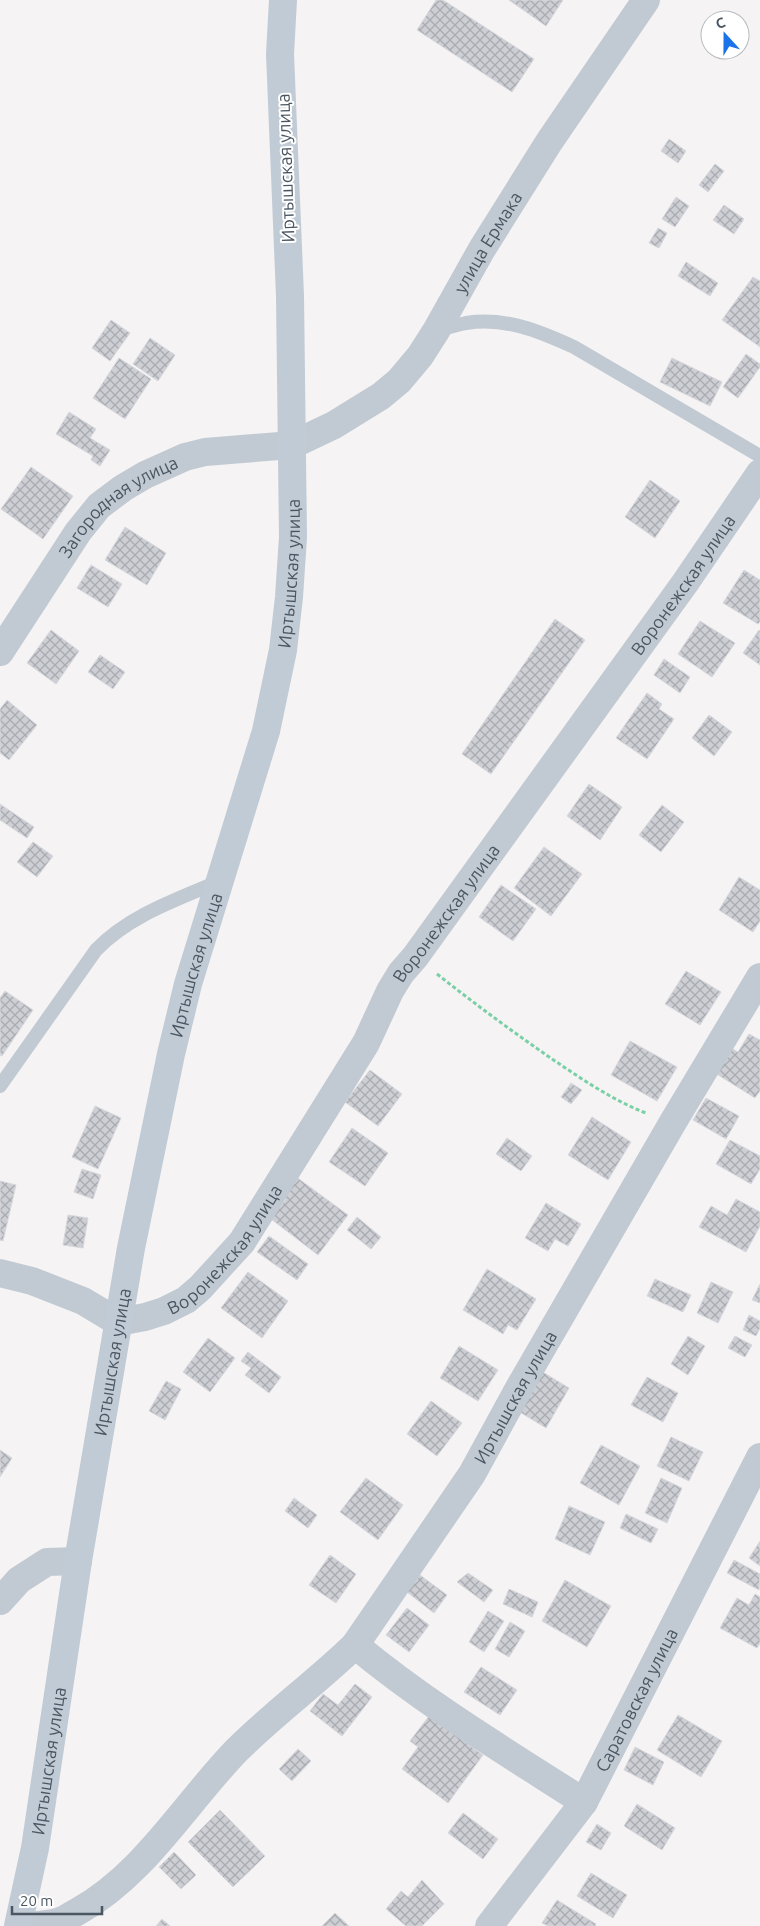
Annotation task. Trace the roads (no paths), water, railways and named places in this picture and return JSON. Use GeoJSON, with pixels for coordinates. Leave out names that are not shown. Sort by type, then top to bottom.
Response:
{"type":"FeatureCollection","features":[{"type":"Feature","properties":{"kind":"main road","name":"Иртышская улица"},"geometry":{"type":"LineString","coordinates":[[18,1926],[35,1848],[78,1561],[118,1322],[131,1248],[171,1054],[188,984],[266,731],[283,650],[290,597],[292,445],[290,296],[280,54],[283,0]]}},
{"type":"Feature","properties":{"kind":"street","name":"улица Ермака"},"geometry":{"type":"LineString","coordinates":[[292,445],[334,425],[381,396],[399,381],[420,356],[482,249],[549,142],[646,0]]}},
{"type":"Feature","properties":{"kind":"street","name":"Загородная улица"},"geometry":{"type":"LineString","coordinates":[[0,652],[78,532],[99,506],[123,488],[152,472],[192,455],[205,452],[292,445]]}},
{"type":"Feature","properties":{"kind":"street","name":"Воронежская улица"},"geometry":{"type":"LineString","coordinates":[[118,1322],[145,1318],[186,1300],[200,1288],[242,1242],[366,1043],[390,991],[401,973],[415,957],[685,583],[760,473]]}},
{"type":"Feature","properties":{"kind":"street","name":"Иртышская улица"},"geometry":{"type":"LineString","coordinates":[[34,1926],[60,1921],[86,1907],[112,1889],[139,1863],[236,1752],[302,1690],[331,1668],[355,1644],[472,1474],[518,1388],[760,977]]}},
{"type":"Feature","properties":{"kind":"street"},"geometry":{"type":"LineString","coordinates":[[0,1273],[32,1281],[83,1300],[118,1322]]}},
{"type":"Feature","properties":{"kind":"street","name":"Саратовская улица"},"geometry":{"type":"LineString","coordinates":[[490,1926],[584,1802],[760,1457]]}},
{"type":"Feature","properties":{"kind":"street"},"geometry":{"type":"LineString","coordinates":[[0,1601],[19,1580],[47,1562],[78,1561]]}},
{"type":"Feature","properties":{"kind":"street"},"geometry":{"type":"LineString","coordinates":[[355,1644],[390,1674],[424,1699],[584,1802]]}},
{"type":"Feature","properties":{"kind":"lane"},"geometry":{"type":"LineString","coordinates":[[436,331],[466,323],[487,322],[525,326],[544,333],[574,347],[760,456]]}},
{"type":"Feature","properties":{"kind":"lane"},"geometry":{"type":"LineString","coordinates":[[0,1086],[96,950],[110,935],[156,908],[220,881]]}}]}
